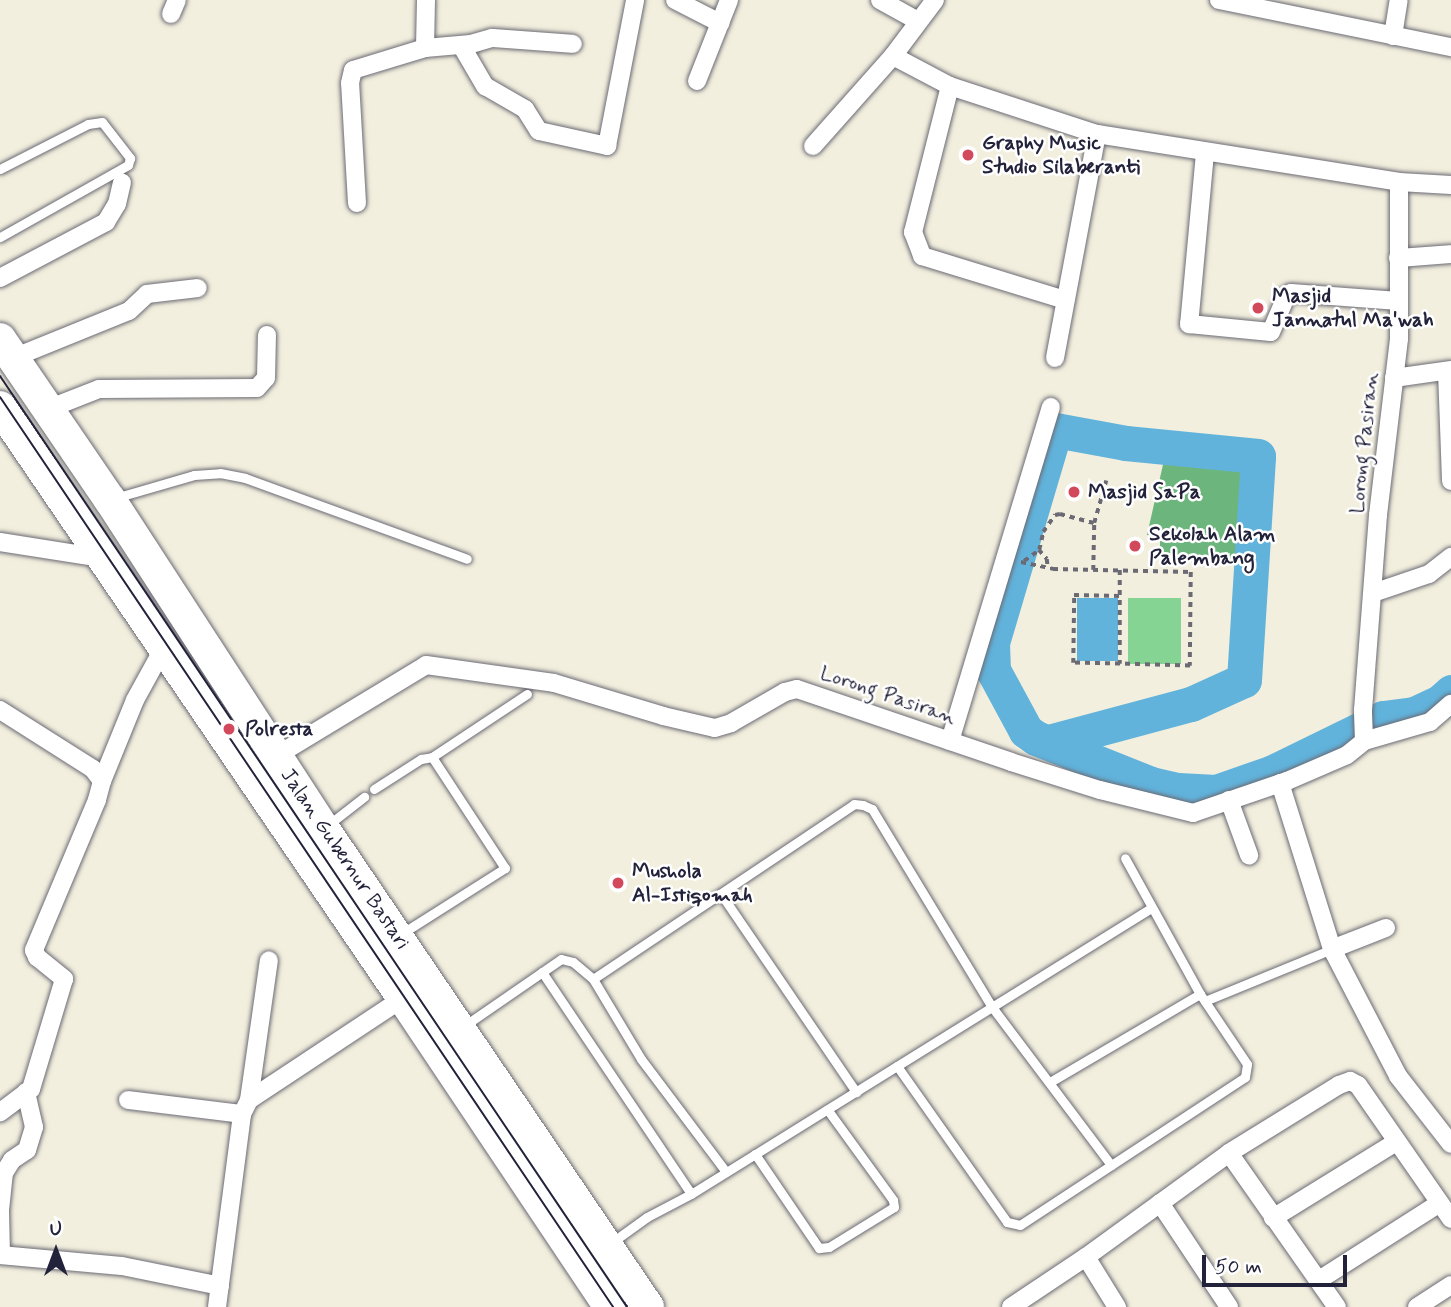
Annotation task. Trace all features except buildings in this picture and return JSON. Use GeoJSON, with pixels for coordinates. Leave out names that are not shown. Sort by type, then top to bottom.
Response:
{"type":"FeatureCollection","features":[{"type":"Feature","properties":{"kind":"highway","name":"Jalan Gubernur Bastari"},"geometry":{"type":"LineString","coordinates":[[6,349],[110,500],[323,828],[460,1029],[597,1250],[610,1307]]}},
{"type":"Feature","properties":{"kind":"highway","name":"Jalan Gubernur Bastari"},"geometry":{"type":"LineString","coordinates":[[0,407],[403,998],[597,1250],[648,1307]]}},
{"type":"Feature","properties":{"kind":"highway"},"geometry":{"type":"LineString","coordinates":[[49,481],[82,460]]}},
{"type":"Feature","properties":{"kind":"street"},"geometry":{"type":"LineString","coordinates":[[425,48],[426,0]]}},
{"type":"Feature","properties":{"kind":"street"},"geometry":{"type":"LineString","coordinates":[[461,45],[485,86],[525,109],[539,131],[607,146],[635,0]]}},
{"type":"Feature","properties":{"kind":"street"},"geometry":{"type":"LineString","coordinates":[[675,0],[720,23]]}},
{"type":"Feature","properties":{"kind":"street"},"geometry":{"type":"LineString","coordinates":[[697,81],[729,0]]}},
{"type":"Feature","properties":{"kind":"street"},"geometry":{"type":"LineString","coordinates":[[880,0],[918,21]]}},
{"type":"Feature","properties":{"kind":"street"},"geometry":{"type":"LineString","coordinates":[[813,146],[893,56],[935,0]]}},
{"type":"Feature","properties":{"kind":"street"},"geometry":{"type":"LineString","coordinates":[[1219,0],[1451,47]]}},
{"type":"Feature","properties":{"kind":"street"},"geometry":{"type":"LineString","coordinates":[[1393,36],[1399,0]]}},
{"type":"Feature","properties":{"kind":"street"},"geometry":{"type":"LineString","coordinates":[[357,204],[350,74],[353,70],[425,48],[515,38],[573,44]]}},
{"type":"Feature","properties":{"kind":"street"},"geometry":{"type":"LineString","coordinates":[[893,56],[950,86],[1097,134],[1399,182],[1451,185]]}},
{"type":"Feature","properties":{"kind":"street"},"geometry":{"type":"LineString","coordinates":[[950,86],[913,232],[922,256],[1065,300]]}},
{"type":"Feature","properties":{"kind":"street"},"geometry":{"type":"LineString","coordinates":[[1055,358],[1097,134]]}},
{"type":"Feature","properties":{"kind":"street"},"geometry":{"type":"LineString","coordinates":[[1205,153],[1189,324],[1270,332],[1286,296],[1291,293],[1399,301]]}},
{"type":"Feature","properties":{"kind":"street","name":"Lorong Pasiran"},"geometry":{"type":"LineString","coordinates":[[1364,735],[1363,710],[1378,515],[1394,378],[1399,301],[1399,182]]}},
{"type":"Feature","properties":{"kind":"street"},"geometry":{"type":"LineString","coordinates":[[0,278],[106,222],[117,204],[122,183]]}},
{"type":"Feature","properties":{"kind":"street"},"geometry":{"type":"LineString","coordinates":[[1398,258],[1451,254]]}},
{"type":"Feature","properties":{"kind":"street"},"geometry":{"type":"LineString","coordinates":[[6,349],[129,311],[146,294],[198,288]]}},
{"type":"Feature","properties":{"kind":"street"},"geometry":{"type":"LineString","coordinates":[[48,409],[99,389],[257,388],[266,378],[267,335]]}},
{"type":"Feature","properties":{"kind":"street"},"geometry":{"type":"LineString","coordinates":[[1394,378],[1449,370],[1451,481]]}},
{"type":"Feature","properties":{"kind":"street"},"geometry":{"type":"LineString","coordinates":[[950,741],[1051,407]]}},
{"type":"Feature","properties":{"kind":"street"},"geometry":{"type":"LineString","coordinates":[[0,542],[101,558]]}},
{"type":"Feature","properties":{"kind":"street"},"geometry":{"type":"LineString","coordinates":[[1373,593],[1429,574],[1451,557]]}},
{"type":"Feature","properties":{"kind":"street"},"geometry":{"type":"LineString","coordinates":[[0,1112],[31,1089],[64,979],[37,957],[34,950],[93,811],[102,781],[135,700],[163,649]]}},
{"type":"Feature","properties":{"kind":"street","name":"Lorong Pasiran"},"geometry":{"type":"LineString","coordinates":[[276,755],[426,665],[554,683],[663,716],[715,728],[731,723],[785,692],[797,689],[1100,790],[1193,813],[1280,783],[1347,755],[1364,735],[1430,722],[1451,704]]}},
{"type":"Feature","properties":{"kind":"street"},"geometry":{"type":"LineString","coordinates":[[0,710],[93,769],[102,781]]}},
{"type":"Feature","properties":{"kind":"street"},"geometry":{"type":"LineString","coordinates":[[1280,783],[1332,949],[1398,1076],[1451,1144]]}},
{"type":"Feature","properties":{"kind":"street"},"geometry":{"type":"LineString","coordinates":[[1229,800],[1249,855]]}},
{"type":"Feature","properties":{"kind":"street"},"geometry":{"type":"LineString","coordinates":[[1332,949],[1386,928]]}},
{"type":"Feature","properties":{"kind":"street"},"geometry":{"type":"LineString","coordinates":[[217,1307],[269,960]]}},
{"type":"Feature","properties":{"kind":"street"},"geometry":{"type":"LineString","coordinates":[[128,1100],[245,1107],[403,998]]}},
{"type":"Feature","properties":{"kind":"street"},"geometry":{"type":"LineString","coordinates":[[1012,1307],[1229,1153],[1339,1085],[1350,1081],[1358,1085],[1451,1219]]}},
{"type":"Feature","properties":{"kind":"street"},"geometry":{"type":"LineString","coordinates":[[26,1092],[34,1127],[27,1150],[12,1160],[4,1172],[0,1210],[1,1255],[122,1266],[220,1286]]}},
{"type":"Feature","properties":{"kind":"street"},"geometry":{"type":"LineString","coordinates":[[1273,1218],[1396,1142]]}},
{"type":"Feature","properties":{"kind":"street"},"geometry":{"type":"LineString","coordinates":[[1229,1153],[1338,1307]]}},
{"type":"Feature","properties":{"kind":"street"},"geometry":{"type":"LineString","coordinates":[[1160,1203],[1229,1307]]}},
{"type":"Feature","properties":{"kind":"street"},"geometry":{"type":"LineString","coordinates":[[1319,1280],[1440,1203]]}},
{"type":"Feature","properties":{"kind":"street"},"geometry":{"type":"LineString","coordinates":[[1086,1257],[1117,1307]]}},
{"type":"Feature","properties":{"kind":"street"},"geometry":{"type":"LineString","coordinates":[[1417,1307],[1451,1285]]}},
{"type":"Feature","properties":{"kind":"lane"},"geometry":{"type":"LineString","coordinates":[[0,169],[88,124],[102,122],[130,158],[128,165],[118,172],[0,237]]}},
{"type":"Feature","properties":{"kind":"lane"},"geometry":{"type":"LineString","coordinates":[[110,500],[194,475],[220,473],[245,478],[467,559]]}},
{"type":"Feature","properties":{"kind":"lane"},"geometry":{"type":"LineString","coordinates":[[374,789],[422,759],[432,757],[527,694]]}},
{"type":"Feature","properties":{"kind":"lane"},"geometry":{"type":"LineString","coordinates":[[397,937],[505,868],[432,757]]}},
{"type":"Feature","properties":{"kind":"lane"},"geometry":{"type":"LineString","coordinates":[[323,828],[364,797]]}},
{"type":"Feature","properties":{"kind":"lane"},"geometry":{"type":"LineString","coordinates":[[593,979],[854,804],[872,808],[992,1007],[1111,1164]]}},
{"type":"Feature","properties":{"kind":"lane"},"geometry":{"type":"LineString","coordinates":[[897,1066],[1007,1222],[1020,1226],[1245,1077],[1247,1064],[1203,998],[1125,858]]}},
{"type":"Feature","properties":{"kind":"lane"},"geometry":{"type":"LineString","coordinates":[[721,894],[856,1092]]}},
{"type":"Feature","properties":{"kind":"lane"},"geometry":{"type":"LineString","coordinates":[[597,1250],[1151,908]]}},
{"type":"Feature","properties":{"kind":"lane"},"geometry":{"type":"LineString","coordinates":[[1050,1082],[1203,998],[1332,949]]}},
{"type":"Feature","properties":{"kind":"lane"},"geometry":{"type":"LineString","coordinates":[[460,1029],[561,959],[567,960],[593,979],[641,1059],[726,1172]]}},
{"type":"Feature","properties":{"kind":"lane"},"geometry":{"type":"LineString","coordinates":[[541,972],[691,1194]]}},
{"type":"Feature","properties":{"kind":"lane"},"geometry":{"type":"LineString","coordinates":[[755,1154],[819,1248],[829,1247],[883,1214],[894,1207],[893,1200],[827,1109]]}},
{"type":"Feature","properties":{"kind":"path"},"geometry":{"type":"LineString","coordinates":[[1093,570],[1094,523],[1106,481]]}},
{"type":"Feature","properties":{"kind":"path"},"geometry":{"type":"LineString","coordinates":[[1094,523],[1060,513],[1055,515],[1043,532],[1038,550],[1023,562],[1048,569],[1191,572],[1191,666],[1073,663],[1074,595],[1120,596]]}},
{"type":"Feature","properties":{"kind":"path"},"geometry":{"type":"LineString","coordinates":[[1038,550],[1046,559],[1048,569]]}},
{"type":"Feature","properties":{"kind":"path"},"geometry":{"type":"LineString","coordinates":[[1120,570],[1120,664]]}},
{"type":"Feature","properties":{"kind":"green space"},"geometry":{"type":"Polygon","coordinates":[[[1167,447],[1258,456],[1251,563],[1160,561],[1160,536],[1147,535],[1167,447]]]}},
{"type":"Feature","properties":{"kind":"green space"},"geometry":{"type":"Polygon","coordinates":[[[1128,598],[1181,598],[1181,664],[1128,664],[1128,598]]]}},
{"type":"Feature","properties":{"kind":"water"},"geometry":{"type":"Polygon","coordinates":[[[1077,598],[1118,598],[1118,661],[1077,661],[1077,598]]]}},
{"type":"Feature","properties":{"kind":"waterway"},"geometry":{"type":"LineString","coordinates":[[1049,742],[1191,704],[1244,680],[1258,456],[1126,443],[1055,430],[992,643],[993,670],[1026,731],[1036,738],[1151,784],[1178,790],[1216,792],[1273,772],[1383,718],[1414,714],[1440,702],[1451,692]]}},
{"type":"Feature","properties":{"kind":"tram line"},"geometry":{"type":"LineString","coordinates":[[0,376],[627,1307]]}},
{"type":"Feature","properties":{"kind":"tram line"},"geometry":{"type":"LineString","coordinates":[[0,397],[613,1307]]}},
{"type":"Feature","properties":{"kind":"place","name":"Graphy Music Studio Silaberanti"},"geometry":{"type":"Point","coordinates":[968,155]}},
{"type":"Feature","properties":{"kind":"place","name":"Masjid Jannatul Ma'wah"},"geometry":{"type":"Point","coordinates":[1258,308]}},
{"type":"Feature","properties":{"kind":"place","name":"Masjid SaPa"},"geometry":{"type":"Point","coordinates":[1074,492]}},
{"type":"Feature","properties":{"kind":"place","name":"Sekolah Alam Palembang"},"geometry":{"type":"Point","coordinates":[1135,546]}},
{"type":"Feature","properties":{"kind":"place","name":"Polresta"},"geometry":{"type":"Point","coordinates":[229,729]}},
{"type":"Feature","properties":{"kind":"place","name":"Mushola Al-Istiqomah"},"geometry":{"type":"Point","coordinates":[618,883]}}]}
